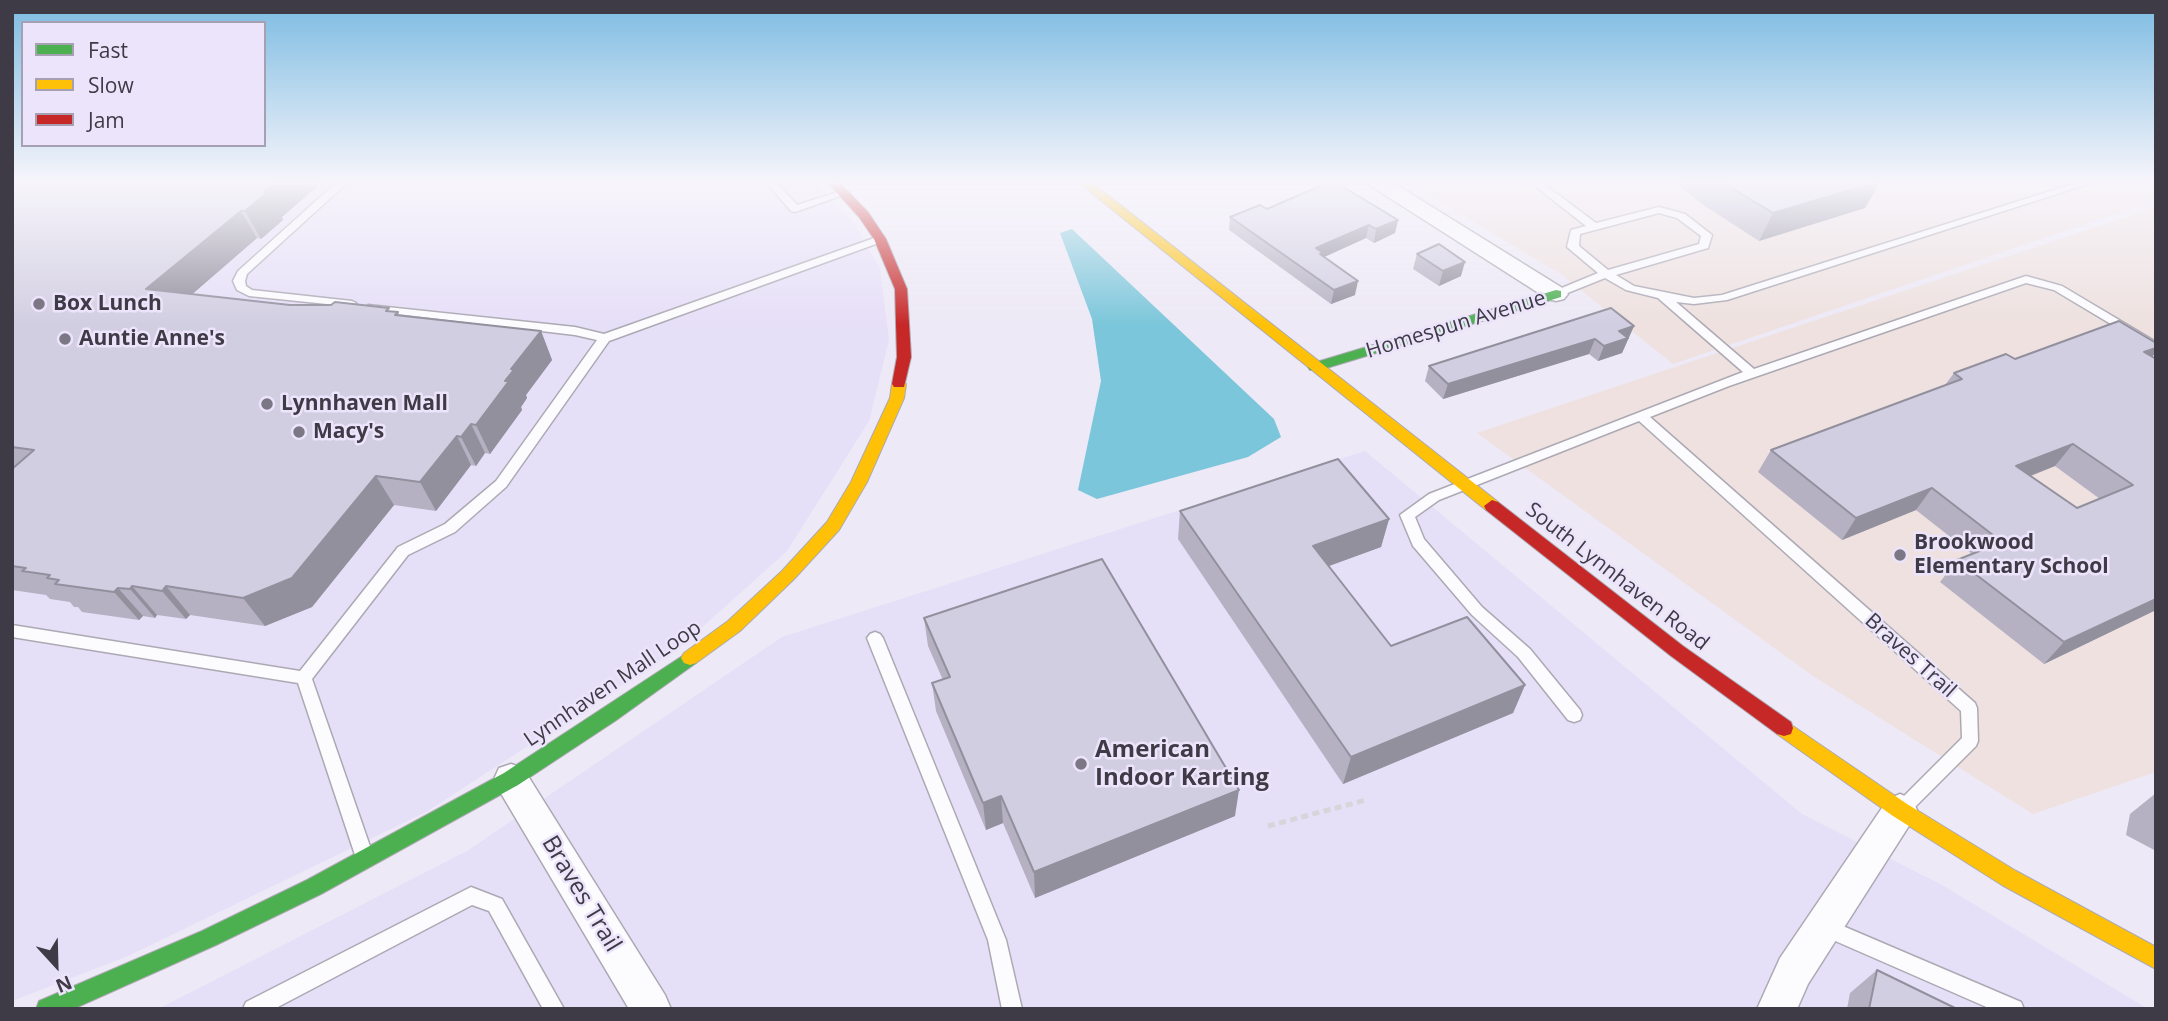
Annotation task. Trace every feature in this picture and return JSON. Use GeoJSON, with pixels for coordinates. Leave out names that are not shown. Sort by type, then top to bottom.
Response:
{"type":"FeatureCollection","features":[{"type":"Feature","properties":{"kind":"street","name":"Lynnhaven Mall Loop"},"geometry":{"type":"LineString","coordinates":[[47,1009],[209,938],[365,859],[511,779],[609,716],[734,626],[788,575],[832,526],[882,438],[897,398],[904,357],[901,289],[880,239],[873,230]]}},
{"type":"Feature","properties":{"kind":"street","name":"South Lynnhaven Road"},"geometry":{"type":"LineString","coordinates":[[1143,230],[1677,651],[1900,810],[2009,878],[2156,959]]}},
{"type":"Feature","properties":{"kind":"street","name":"Homespun Avenue"},"geometry":{"type":"LineString","coordinates":[[1454,230],[1556,294]]}},
{"type":"Feature","properties":{"kind":"street","name":"Homespun Avenue"},"geometry":{"type":"LineString","coordinates":[[1315,367],[1556,294]]}},
{"type":"Feature","properties":{"kind":"street","name":"Braves Trail"},"geometry":{"type":"LineString","coordinates":[[511,779],[638,1005]]}},
{"type":"Feature","properties":{"kind":"street","name":"Braves Trail"},"geometry":{"type":"LineString","coordinates":[[1777,1009],[1794,971],[1900,810]]}},
{"type":"Feature","properties":{"kind":"lane"},"geometry":{"type":"LineString","coordinates":[[290,230],[242,273],[239,281],[241,288],[249,293],[575,331],[605,338],[880,239]]}},
{"type":"Feature","properties":{"kind":"lane"},"geometry":{"type":"LineString","coordinates":[[1584,230],[1575,232],[1573,247],[1606,274],[1630,288],[1694,301],[1723,298],[1939,230]]}},
{"type":"Feature","properties":{"kind":"lane"},"geometry":{"type":"LineString","coordinates":[[1556,294],[1606,274],[1704,246],[1707,235],[1700,230]]}},
{"type":"Feature","properties":{"kind":"lane"},"geometry":{"type":"LineString","coordinates":[[1574,715],[1524,653],[1477,611],[1418,542],[1407,515],[1434,497],[1641,416],[2026,279],[2058,288],[2156,348]]}},
{"type":"Feature","properties":{"kind":"lane"},"geometry":{"type":"LineString","coordinates":[[1662,296],[1753,374]]}},
{"type":"Feature","properties":{"kind":"lane"},"geometry":{"type":"LineString","coordinates":[[304,678],[403,551],[450,527],[500,484],[605,338]]}},
{"type":"Feature","properties":{"kind":"lane","name":"Braves Trail"},"geometry":{"type":"LineString","coordinates":[[1641,416],[1969,708],[1970,740],[1900,810]]}},
{"type":"Feature","properties":{"kind":"lane"},"geometry":{"type":"LineString","coordinates":[[12,631],[304,678]]}},
{"type":"Feature","properties":{"kind":"lane"},"geometry":{"type":"LineString","coordinates":[[875,638],[997,940],[1012,1009]]}},
{"type":"Feature","properties":{"kind":"lane"},"geometry":{"type":"LineString","coordinates":[[304,678],[365,859]]}},
{"type":"Feature","properties":{"kind":"lane"},"geometry":{"type":"LineString","coordinates":[[253,1009],[471,896],[495,905],[554,1009]]}},
{"type":"Feature","properties":{"kind":"lane"},"geometry":{"type":"LineString","coordinates":[[1823,927],[2014,1009]]}},
{"type":"Feature","properties":{"kind":"path"},"geometry":{"type":"LineString","coordinates":[[1268,826],[1366,800]]}},
{"type":"Feature","properties":{"kind":"shaded area","name":"Lynnhaven Mall"},"geometry":{"type":"Polygon","coordinates":[[[12,230],[858,230],[880,269],[889,340],[869,421],[787,551],[679,648],[426,812],[128,956],[12,1001],[12,230]]]}},
{"type":"Feature","properties":{"kind":"shaded area"},"geometry":{"type":"Polygon","coordinates":[[[1486,230],[2069,230],[1673,364],[1562,275],[1486,230]]]}},
{"type":"Feature","properties":{"kind":"shaded area","name":"Brookwood Elementary School"},"geometry":{"type":"Polygon","coordinates":[[[2088,230],[2156,230],[2156,772],[2033,814],[1813,676],[1477,433],[2088,230]]]}},
{"type":"Feature","properties":{"kind":"shaded area"},"geometry":{"type":"Polygon","coordinates":[[[1365,451],[1802,814],[1942,885],[2148,1009],[158,1009],[467,851],[782,637],[1365,451]]]}},
{"type":"Feature","properties":{"kind":"water"},"geometry":{"type":"Polygon","coordinates":[[[1073,230],[1274,419],[1281,437],[1248,457],[1097,499],[1078,490],[1101,381],[1092,319],[1060,233],[1073,230]]]}},
{"type":"Feature","properties":{"kind":"building","name":"Lynnhaven Mall"},"geometry":{"type":"Polygon","coordinates":[[[12,230],[218,230],[146,289],[290,305],[331,305],[335,302],[389,308],[386,311],[398,312],[395,315],[541,331],[511,369],[514,370],[505,381],[509,381],[476,425],[471,424],[461,437],[457,436],[420,482],[376,476],[292,578],[243,598],[166,586],[162,591],[132,586],[130,589],[118,588],[114,592],[55,584],[59,580],[47,578],[50,575],[22,571],[26,568],[12,566],[12,469],[34,450],[12,447],[12,230]]]}},
{"type":"Feature","properties":{"kind":"building"},"geometry":{"type":"Polygon","coordinates":[[[1248,230],[1358,230],[1316,248],[1323,253],[1320,254],[1358,281],[1334,290],[1248,230]]]}},
{"type":"Feature","properties":{"kind":"building"},"geometry":{"type":"Polygon","coordinates":[[[1439,244],[1465,262],[1443,271],[1417,254],[1439,244]]]}},
{"type":"Feature","properties":{"kind":"building"},"geometry":{"type":"Polygon","coordinates":[[[1611,308],[1634,326],[1619,331],[1628,338],[1604,346],[1595,339],[1448,384],[1429,366],[1611,308]]]}},
{"type":"Feature","properties":{"kind":"building"},"geometry":{"type":"Polygon","coordinates":[[[2119,321],[2156,343],[2156,348],[2144,352],[2156,359],[2156,599],[2064,642],[1957,560],[2002,542],[1932,488],[1856,518],[1771,450],[1962,379],[1954,373],[2006,354],[2015,359],[2119,321]],[[2073,444],[2016,466],[2077,508],[2133,485],[2073,444]]]}},
{"type":"Feature","properties":{"kind":"building"},"geometry":{"type":"Polygon","coordinates":[[[1338,459],[1389,519],[1313,546],[1391,646],[1467,617],[1525,685],[1351,757],[1180,511],[1338,459]]]}},
{"type":"Feature","properties":{"kind":"building","name":"American Indoor Karting"},"geometry":{"type":"Polygon","coordinates":[[[1102,559],[1239,790],[1034,872],[1001,796],[983,803],[932,683],[950,677],[924,618],[1102,559]]]}},
{"type":"Feature","properties":{"kind":"building"},"geometry":{"type":"Polygon","coordinates":[[[1877,970],[1957,1009],[1869,1009],[1877,970]]]}},
{"type":"Feature","properties":{"kind":"traffic: fast"},"geometry":{"type":"LineString","coordinates":[[1315,367],[1556,294]]}},
{"type":"Feature","properties":{"kind":"traffic: fast"},"geometry":{"type":"LineString","coordinates":[[47,1009],[209,938],[314,887],[511,779],[609,716],[690,658]]}},
{"type":"Feature","properties":{"kind":"traffic: slow"},"geometry":{"type":"LineString","coordinates":[[1144,230],[1492,506]]}},
{"type":"Feature","properties":{"kind":"traffic: slow"},"geometry":{"type":"LineString","coordinates":[[690,658],[734,626],[788,575],[833,526],[859,482],[897,398],[899,384]]}},
{"type":"Feature","properties":{"kind":"traffic: slow"},"geometry":{"type":"LineString","coordinates":[[1784,728],[1900,810],[2009,878],[2156,959]]}},
{"type":"Feature","properties":{"kind":"traffic: jam"},"geometry":{"type":"LineString","coordinates":[[874,230],[901,289],[904,357],[899,384]]}},
{"type":"Feature","properties":{"kind":"traffic: jam"},"geometry":{"type":"LineString","coordinates":[[1492,506],[1677,651],[1784,728]]}},
{"type":"Feature","properties":{"kind":"place","name":"Box Lunch"},"geometry":{"type":"Point","coordinates":[39,304]}},
{"type":"Feature","properties":{"kind":"place","name":"Auntie Anne's"},"geometry":{"type":"Point","coordinates":[65,339]}},
{"type":"Feature","properties":{"kind":"place","name":"Lynnhaven Mall"},"geometry":{"type":"Point","coordinates":[267,404]}},
{"type":"Feature","properties":{"kind":"place","name":"Macy's"},"geometry":{"type":"Point","coordinates":[299,432]}},
{"type":"Feature","properties":{"kind":"place","name":"Brookwood Elementary School"},"geometry":{"type":"Point","coordinates":[1900,555]}},
{"type":"Feature","properties":{"kind":"place","name":"American Indoor Karting"},"geometry":{"type":"Point","coordinates":[1081,764]}}]}
